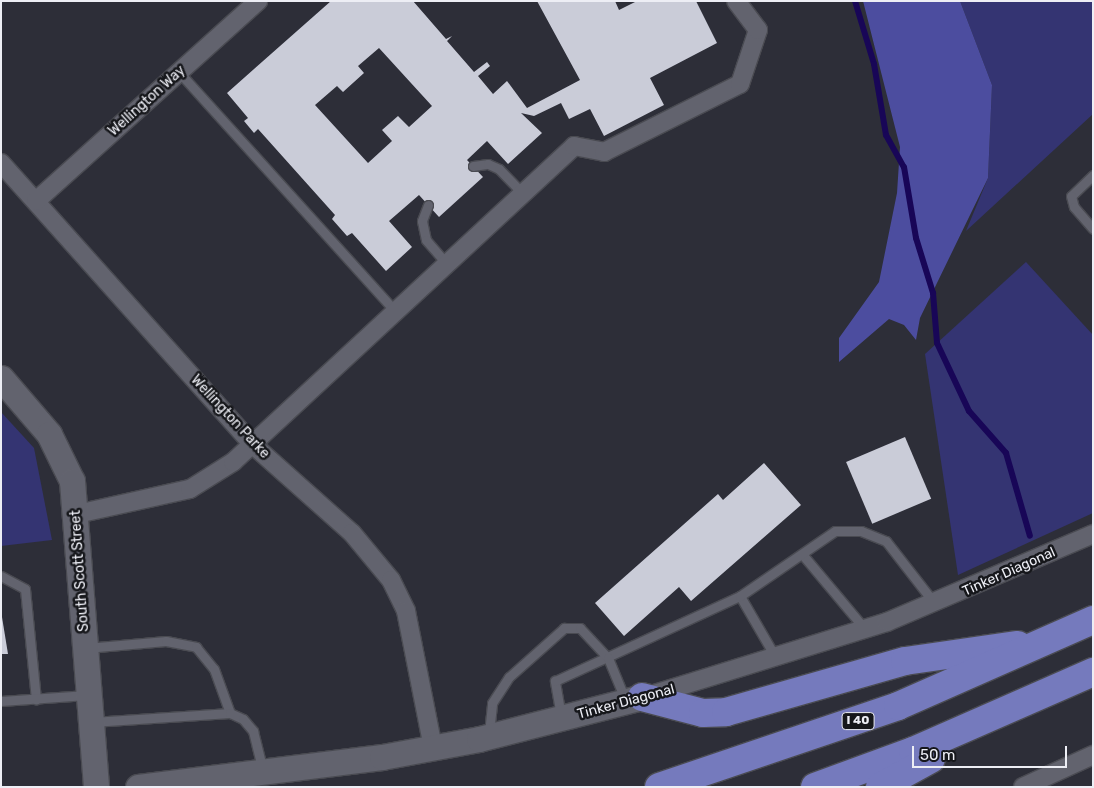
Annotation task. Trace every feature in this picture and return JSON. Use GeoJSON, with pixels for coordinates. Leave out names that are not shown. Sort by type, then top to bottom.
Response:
{"type":"FeatureCollection","features":[{"type":"Feature","properties":{"kind":"highway","name":"I 40"},"geometry":{"type":"LineString","coordinates":[[659,787],[809,740],[1051,641],[1093,620]]}},
{"type":"Feature","properties":{"kind":"highway"},"geometry":{"type":"LineString","coordinates":[[634,699],[703,713],[726,712],[904,660],[1051,641]]}},
{"type":"Feature","properties":{"kind":"highway"},"geometry":{"type":"LineString","coordinates":[[880,787],[1093,672]]}},
{"type":"Feature","properties":{"kind":"highway"},"geometry":{"type":"LineString","coordinates":[[815,787],[1057,690]]}},
{"type":"Feature","properties":{"kind":"street","name":"Wellington Way"},"geometry":{"type":"LineString","coordinates":[[36,201],[258,1]]}},
{"type":"Feature","properties":{"kind":"street"},"geometry":{"type":"LineString","coordinates":[[77,514],[190,489],[234,462],[574,146],[604,152],[740,84],[758,30],[736,1]]}},
{"type":"Feature","properties":{"kind":"street","name":"Wellington Parke"},"geometry":{"type":"LineString","coordinates":[[1,162],[252,444],[352,533],[400,594],[433,747]]}},
{"type":"Feature","properties":{"kind":"street","name":"South Scott Street"},"geometry":{"type":"LineString","coordinates":[[1,378],[60,451],[72,481],[77,514],[96,787]]}},
{"type":"Feature","properties":{"kind":"street","name":"Tinker Diagonal"},"geometry":{"type":"LineString","coordinates":[[138,787],[263,774],[433,747],[562,720],[776,658],[865,629],[935,604],[1093,534]]}},
{"type":"Feature","properties":{"kind":"street"},"geometry":{"type":"LineString","coordinates":[[1024,787],[1093,755]]}},
{"type":"Feature","properties":{"kind":"lane"},"geometry":{"type":"LineString","coordinates":[[179,72],[396,312]]}},
{"type":"Feature","properties":{"kind":"lane"},"geometry":{"type":"LineString","coordinates":[[473,166],[488,164],[499,169],[522,193]]}},
{"type":"Feature","properties":{"kind":"lane"},"geometry":{"type":"LineString","coordinates":[[1093,175],[1071,196],[1074,207],[1093,229]]}},
{"type":"Feature","properties":{"kind":"lane"},"geometry":{"type":"LineString","coordinates":[[428,205],[422,221],[426,240],[446,263]]}},
{"type":"Feature","properties":{"kind":"lane"},"geometry":{"type":"LineString","coordinates":[[562,720],[555,681],[740,596],[835,531],[861,531],[886,540],[935,604]]}},
{"type":"Feature","properties":{"kind":"lane"},"geometry":{"type":"LineString","coordinates":[[802,554],[865,629]]}},
{"type":"Feature","properties":{"kind":"lane"},"geometry":{"type":"LineString","coordinates":[[1,576],[25,589],[36,699]]}},
{"type":"Feature","properties":{"kind":"lane"},"geometry":{"type":"LineString","coordinates":[[740,596],[776,658]]}},
{"type":"Feature","properties":{"kind":"lane"},"geometry":{"type":"LineString","coordinates":[[489,736],[492,703],[509,677],[564,628],[580,628],[608,658],[634,699]]}},
{"type":"Feature","properties":{"kind":"lane"},"geometry":{"type":"LineString","coordinates":[[86,648],[166,641],[196,647],[214,668],[230,713]]}},
{"type":"Feature","properties":{"kind":"lane"},"geometry":{"type":"LineString","coordinates":[[1,701],[90,695]]}},
{"type":"Feature","properties":{"kind":"lane"},"geometry":{"type":"LineString","coordinates":[[92,722],[230,713],[244,719],[252,731],[263,774]]}},
{"type":"Feature","properties":{"kind":"shaded area"},"geometry":{"type":"Polygon","coordinates":[[[863,1],[960,1],[992,85],[988,178],[920,318],[916,340],[904,325],[889,319],[839,362],[839,338],[879,282],[897,193],[900,147],[863,1]]]}},
{"type":"Feature","properties":{"kind":"shaded area"},"geometry":{"type":"Polygon","coordinates":[[[960,1],[1093,1],[1093,114],[966,231],[988,178],[992,85],[960,1]]]}},
{"type":"Feature","properties":{"kind":"shaded area"},"geometry":{"type":"Polygon","coordinates":[[[1026,262],[1093,335],[1093,513],[958,575],[925,354],[1026,262]]]}},
{"type":"Feature","properties":{"kind":"shaded area"},"geometry":{"type":"Polygon","coordinates":[[[1,412],[34,448],[52,540],[1,546],[1,412]]]}},
{"type":"Feature","properties":{"kind":"building"},"geometry":{"type":"Polygon","coordinates":[[[331,1],[413,1],[446,39],[452,36],[447,41],[474,72],[487,62],[490,66],[478,76],[493,94],[507,81],[527,108],[580,80],[537,1],[615,1],[619,10],[637,1],[696,1],[717,43],[650,78],[664,105],[604,136],[590,109],[569,119],[561,103],[534,116],[521,113],[542,133],[508,164],[487,141],[467,160],[483,177],[439,217],[419,195],[389,221],[412,247],[386,271],[352,233],[347,236],[332,219],[335,215],[258,129],[254,133],[244,121],[248,118],[227,93],[331,1]],[[379,48],[358,66],[364,73],[343,92],[337,86],[315,105],[368,163],[392,141],[382,130],[398,116],[409,127],[432,106],[379,48]]]}},
{"type":"Feature","properties":{"kind":"building"},"geometry":{"type":"Polygon","coordinates":[[[905,437],[931,499],[872,524],[846,462],[905,437]]]}},
{"type":"Feature","properties":{"kind":"building"},"geometry":{"type":"Polygon","coordinates":[[[764,463],[801,505],[691,601],[679,587],[624,636],[595,603],[718,494],[723,500],[764,463]]]}},
{"type":"Feature","properties":{"kind":"building"},"geometry":{"type":"Polygon","coordinates":[[[1,611],[8,654],[1,654],[1,611]]]}},
{"type":"Feature","properties":{"kind":"waterway"},"geometry":{"type":"LineString","coordinates":[[855,1],[874,64],[886,135],[904,167],[916,238],[933,293],[937,343],[969,411],[1006,453],[1030,536]]}}]}
